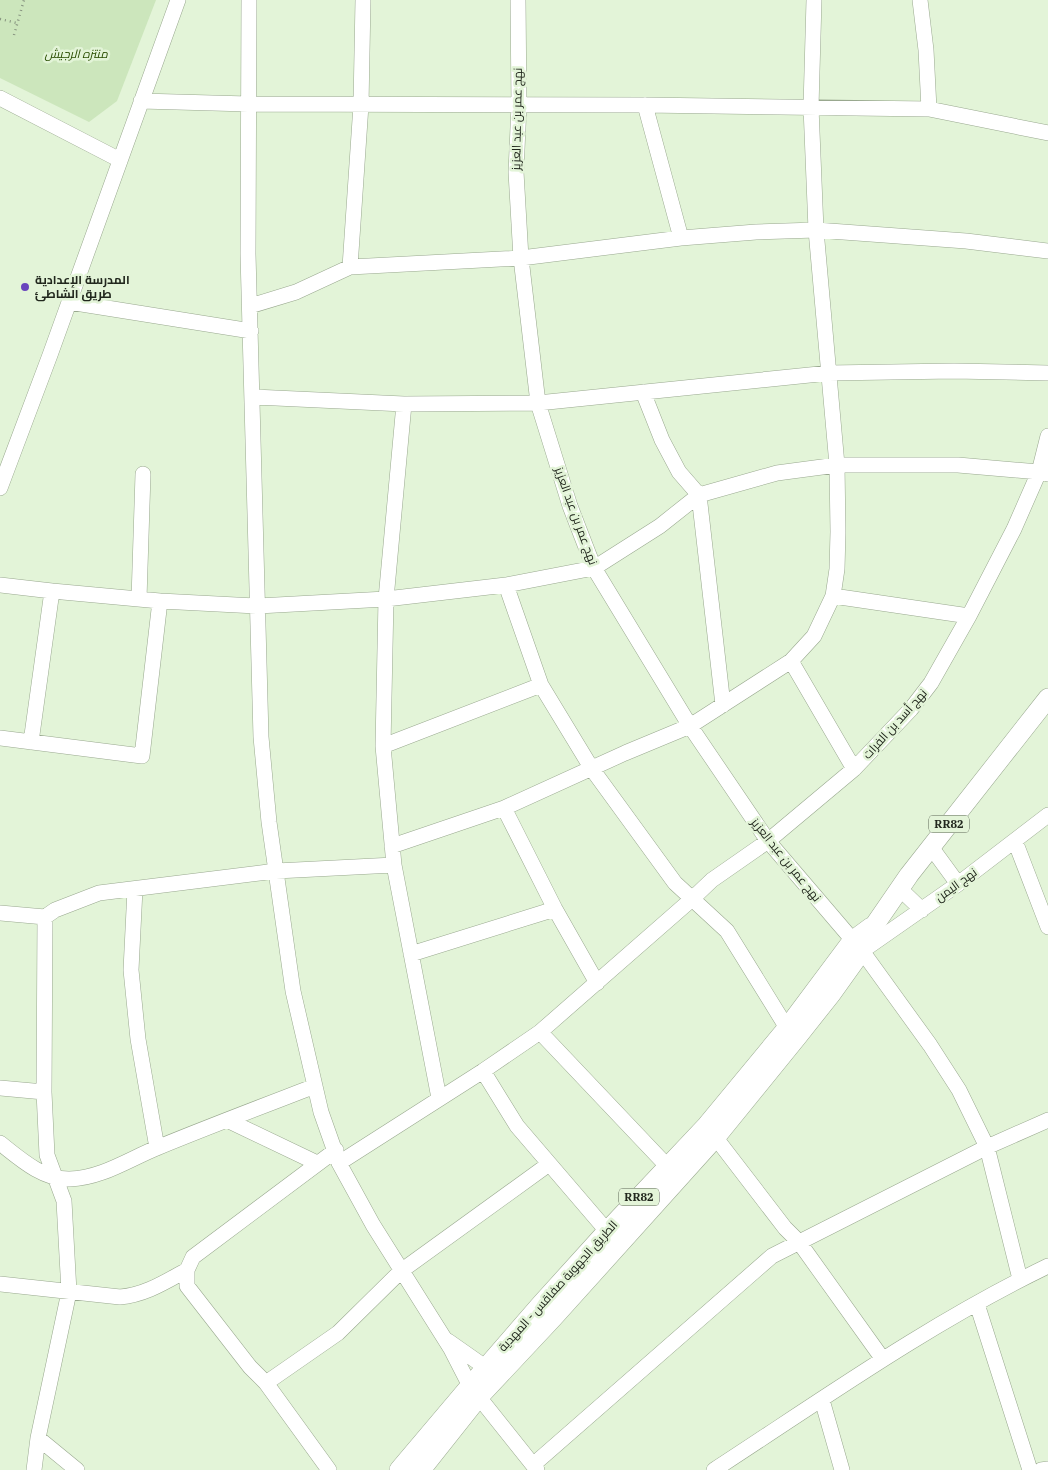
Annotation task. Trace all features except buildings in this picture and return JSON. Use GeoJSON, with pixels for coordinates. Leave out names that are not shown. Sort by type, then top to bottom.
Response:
{"type":"FeatureCollection","features":[{"type":"Feature","properties":{"kind":"main road","name":"الطريق الجهوية صفاقس - المهدية"},"geometry":{"type":"LineString","coordinates":[[491,1373],[607,1231],[668,1167],[711,1131],[788,1028],[876,923],[899,888],[1048,698]]}},
{"type":"Feature","properties":{"kind":"main road","name":"الطريق الجهوية صفاقس - المهدية"},"geometry":{"type":"LineString","coordinates":[[400,1470],[474,1392],[711,1131],[832,993],[857,946]]}},
{"type":"Feature","properties":{"kind":"main road","name":"الطريق الجهوية صفاقس - المهدية"},"geometry":{"type":"LineString","coordinates":[[421,1470],[474,1392]]}},
{"type":"Feature","properties":{"kind":"street"},"geometry":{"type":"LineString","coordinates":[[0,488],[176,7],[184,0]]}},
{"type":"Feature","properties":{"kind":"street"},"geometry":{"type":"LineString","coordinates":[[249,0],[250,306],[261,737],[269,822],[293,991],[315,1086],[337,1156],[373,1225],[445,1339],[474,1392],[535,1468],[772,1256],[987,1147],[1048,1120]]}},
{"type":"Feature","properties":{"kind":"street"},"geometry":{"type":"LineString","coordinates":[[350,267],[362,105],[363,0]]}},
{"type":"Feature","properties":{"kind":"street","name":"نهج عمر بن عبد العزيز"},"geometry":{"type":"LineString","coordinates":[[518,0],[516,172],[521,258],[538,403],[570,506],[594,568],[690,726],[768,842],[857,946],[930,1045],[959,1090],[987,1147],[1020,1279]]}},
{"type":"Feature","properties":{"kind":"street"},"geometry":{"type":"LineString","coordinates":[[392,846],[504,808],[625,753],[690,726],[791,661],[814,636],[833,596],[837,569],[837,465],[816,230],[811,107],[814,0]]}},
{"type":"Feature","properties":{"kind":"street"},"geometry":{"type":"LineString","coordinates":[[920,0],[926,50],[929,109]]}},
{"type":"Feature","properties":{"kind":"street"},"geometry":{"type":"LineString","coordinates":[[0,98],[120,160]]}},
{"type":"Feature","properties":{"kind":"street"},"geometry":{"type":"LineString","coordinates":[[141,101],[248,104],[645,105],[929,109],[1048,133]]}},
{"type":"Feature","properties":{"kind":"street"},"geometry":{"type":"LineString","coordinates":[[645,105],[680,238]]}},
{"type":"Feature","properties":{"kind":"street"},"geometry":{"type":"LineString","coordinates":[[250,306],[296,292],[350,267],[521,258],[680,238],[756,232],[816,230],[966,241],[1048,251]]}},
{"type":"Feature","properties":{"kind":"street"},"geometry":{"type":"LineString","coordinates":[[69,302],[251,331]]}},
{"type":"Feature","properties":{"kind":"street"},"geometry":{"type":"LineString","coordinates":[[252,397],[404,404],[538,403],[829,373],[954,371],[1048,373]]}},
{"type":"Feature","properties":{"kind":"street"},"geometry":{"type":"LineString","coordinates":[[643,392],[662,440],[679,472],[699,495],[723,705]]}},
{"type":"Feature","properties":{"kind":"street"},"geometry":{"type":"LineString","coordinates":[[404,404],[386,599],[383,746],[394,865],[439,1098]]}},
{"type":"Feature","properties":{"kind":"street","name":"نهج أسد بن الفرات"},"geometry":{"type":"LineString","coordinates":[[187,1270],[193,1257],[317,1163],[337,1156],[439,1098],[540,1032],[712,880],[768,842],[854,769],[905,715],[931,683],[969,616],[1044,473],[1048,436]]}},
{"type":"Feature","properties":{"kind":"street"},"geometry":{"type":"LineString","coordinates":[[0,585],[139,599],[258,606],[386,599],[506,585],[594,568],[660,526],[699,495],[776,473],[837,465],[958,465],[1044,473]]}},
{"type":"Feature","properties":{"kind":"street"},"geometry":{"type":"LineString","coordinates":[[139,599],[143,474]]}},
{"type":"Feature","properties":{"kind":"street"},"geometry":{"type":"LineString","coordinates":[[506,585],[541,685],[592,769],[675,884],[727,931],[788,1028]]}},
{"type":"Feature","properties":{"kind":"street"},"geometry":{"type":"LineString","coordinates":[[31,742],[52,591]]}},
{"type":"Feature","properties":{"kind":"street"},"geometry":{"type":"LineString","coordinates":[[833,596],[969,616]]}},
{"type":"Feature","properties":{"kind":"street"},"geometry":{"type":"LineString","coordinates":[[0,738],[142,756],[160,600]]}},
{"type":"Feature","properties":{"kind":"street"},"geometry":{"type":"LineString","coordinates":[[791,661],[854,769]]}},
{"type":"Feature","properties":{"kind":"street"},"geometry":{"type":"LineString","coordinates":[[383,746],[541,685]]}},
{"type":"Feature","properties":{"kind":"street"},"geometry":{"type":"LineString","coordinates":[[504,808],[555,909],[597,983]]}},
{"type":"Feature","properties":{"kind":"street","name":"نهج اليمن"},"geometry":{"type":"LineString","coordinates":[[857,946],[922,910],[1048,815]]}},
{"type":"Feature","properties":{"kind":"street"},"geometry":{"type":"LineString","coordinates":[[1015,840],[1048,927]]}},
{"type":"Feature","properties":{"kind":"street"},"geometry":{"type":"LineString","coordinates":[[931,847],[958,884]]}},
{"type":"Feature","properties":{"kind":"street"},"geometry":{"type":"LineString","coordinates":[[0,913],[45,917],[55,910],[99,893],[276,871],[394,865]]}},
{"type":"Feature","properties":{"kind":"street"},"geometry":{"type":"LineString","coordinates":[[899,888],[922,910]]}},
{"type":"Feature","properties":{"kind":"street"},"geometry":{"type":"LineString","coordinates":[[135,889],[131,970],[138,1039],[158,1148]]}},
{"type":"Feature","properties":{"kind":"street"},"geometry":{"type":"LineString","coordinates":[[411,954],[555,909]]}},
{"type":"Feature","properties":{"kind":"street"},"geometry":{"type":"LineString","coordinates":[[34,1470],[38,1438],[69,1292],[64,1201],[47,1155],[44,1092],[45,917]]}},
{"type":"Feature","properties":{"kind":"street"},"geometry":{"type":"LineString","coordinates":[[540,1032],[668,1167]]}},
{"type":"Feature","properties":{"kind":"street"},"geometry":{"type":"LineString","coordinates":[[483,1071],[517,1126],[607,1231]]}},
{"type":"Feature","properties":{"kind":"street"},"geometry":{"type":"LineString","coordinates":[[0,1143],[40,1171],[56,1178],[69,1179],[99,1175],[158,1148],[315,1086]]}},
{"type":"Feature","properties":{"kind":"street"},"geometry":{"type":"LineString","coordinates":[[0,1088],[44,1092]]}},
{"type":"Feature","properties":{"kind":"street"},"geometry":{"type":"LineString","coordinates":[[227,1120],[317,1163]]}},
{"type":"Feature","properties":{"kind":"street"},"geometry":{"type":"LineString","coordinates":[[711,1131],[785,1228],[799,1242],[882,1358]]}},
{"type":"Feature","properties":{"kind":"street"},"geometry":{"type":"LineString","coordinates":[[0,1155],[16,1156]]}},
{"type":"Feature","properties":{"kind":"street"},"geometry":{"type":"LineString","coordinates":[[266,1383],[338,1332],[400,1270],[550,1164]]}},
{"type":"Feature","properties":{"kind":"street"},"geometry":{"type":"LineString","coordinates":[[714,1470],[822,1400],[882,1358],[1020,1279],[1048,1266]]}},
{"type":"Feature","properties":{"kind":"street"},"geometry":{"type":"LineString","coordinates":[[0,1284],[120,1297],[135,1296],[151,1290],[187,1270],[188,1286],[250,1367],[266,1383],[329,1470]]}},
{"type":"Feature","properties":{"kind":"street"},"geometry":{"type":"LineString","coordinates":[[977,1304],[1030,1470]]}},
{"type":"Feature","properties":{"kind":"street"},"geometry":{"type":"LineString","coordinates":[[445,1339],[491,1373]]}},
{"type":"Feature","properties":{"kind":"street"},"geometry":{"type":"LineString","coordinates":[[822,1400],[842,1470]]}},
{"type":"Feature","properties":{"kind":"street"},"geometry":{"type":"LineString","coordinates":[[38,1438],[77,1470]]}},
{"type":"Feature","properties":{"kind":"street"},"geometry":{"type":"LineString","coordinates":[[1041,1470],[1048,1469]]}},
{"type":"Feature","properties":{"kind":"path"},"geometry":{"type":"LineString","coordinates":[[14,35],[24,0]]}},
{"type":"Feature","properties":{"kind":"path"},"geometry":{"type":"LineString","coordinates":[[0,19],[17,23]]}},
{"type":"Feature","properties":{"kind":"green space","name":"منتزه الرجيش"},"geometry":{"type":"Polygon","coordinates":[[[0,0],[156,0],[117,101],[89,122],[0,78],[0,0]]]}},
{"type":"Feature","properties":{"kind":"place","name":"المدرسة الإعدادية طريق الشاطئ"},"geometry":{"type":"Point","coordinates":[25,287]}}]}
